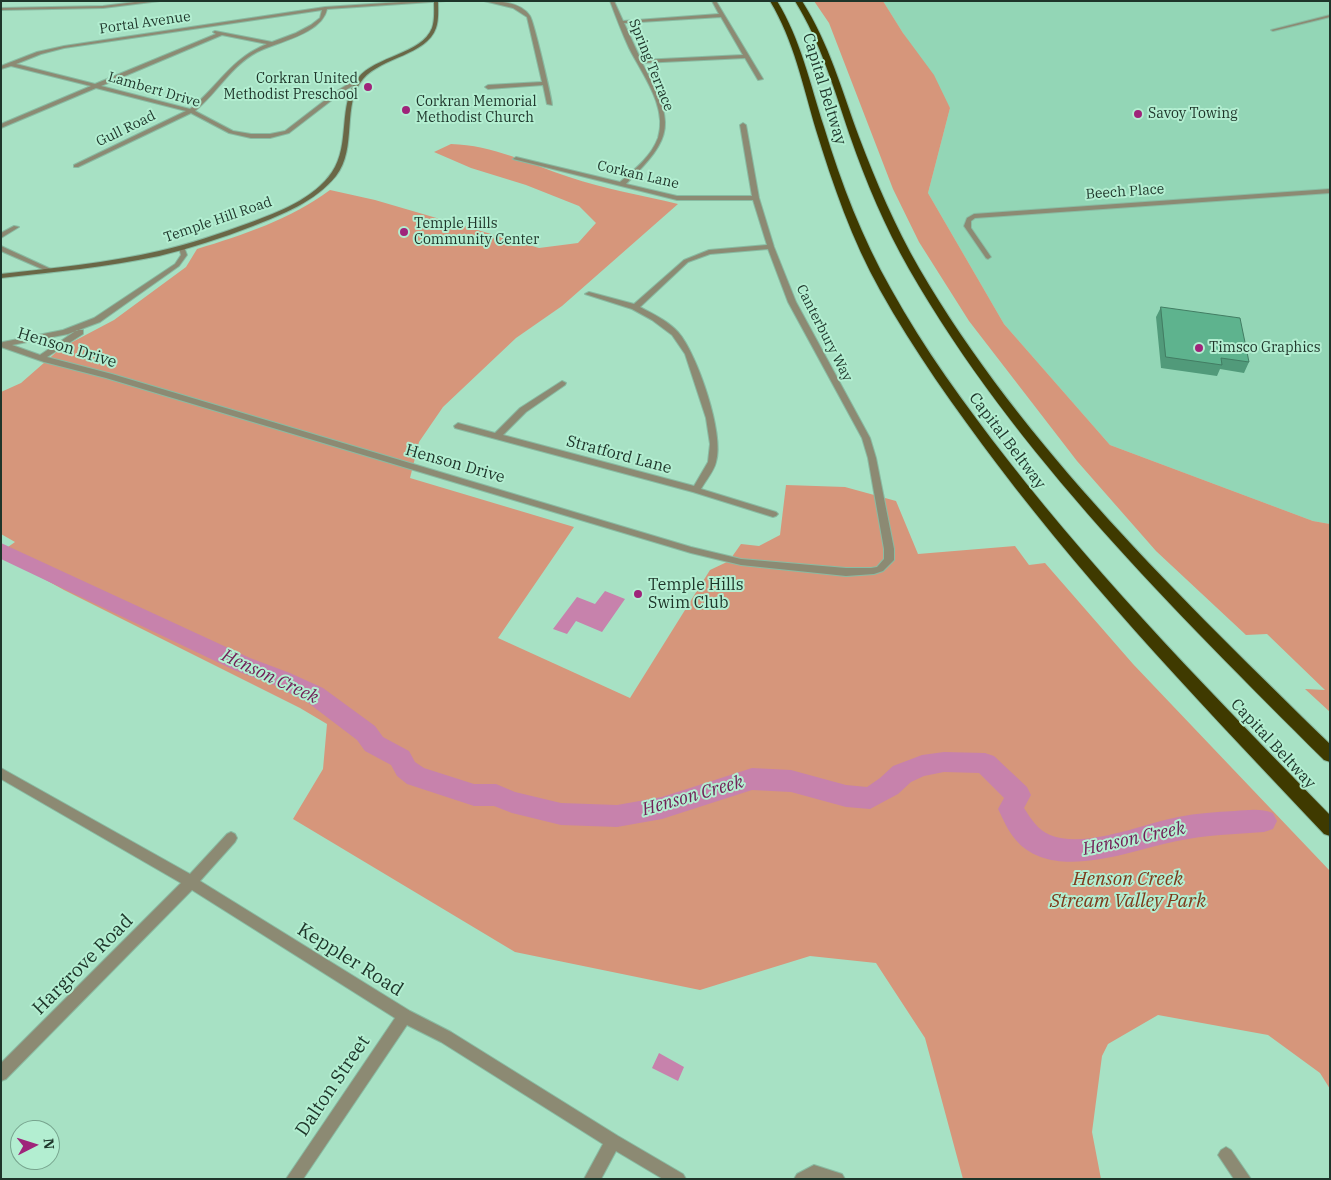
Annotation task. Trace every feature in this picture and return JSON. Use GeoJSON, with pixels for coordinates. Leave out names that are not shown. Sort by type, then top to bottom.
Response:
{"type":"FeatureCollection","features":[{"type":"Feature","properties":{"kind":"highway","name":"Capital Beltway"},"geometry":{"type":"LineString","coordinates":[[773,1],[791,36],[832,168],[853,224],[885,289],[931,363],[1003,464],[1106,589],[1330,828]]}},
{"type":"Feature","properties":{"kind":"highway","name":"Capital Beltway"},"geometry":{"type":"LineString","coordinates":[[798,1],[818,36],[866,168],[888,222],[924,286],[968,352],[1026,429],[1105,523],[1178,602],[1330,755]]}},
{"type":"Feature","properties":{"kind":"main road"},"geometry":{"type":"LineString","coordinates":[[360,79],[379,64],[425,39],[433,30],[436,1]]}},
{"type":"Feature","properties":{"kind":"main road","name":"Temple Hill Road"},"geometry":{"type":"LineString","coordinates":[[1,276],[134,258],[182,248],[224,235],[279,213],[314,193],[327,182],[340,164],[351,104],[360,79]]}},
{"type":"Feature","properties":{"kind":"street"},"geometry":{"type":"LineString","coordinates":[[11,8],[16,1]]}},
{"type":"Feature","properties":{"kind":"street"},"geometry":{"type":"LineString","coordinates":[[88,8],[89,1]]}},
{"type":"Feature","properties":{"kind":"street"},"geometry":{"type":"LineString","coordinates":[[1,9],[88,8],[158,1]]}},
{"type":"Feature","properties":{"kind":"street","name":"Portal Avenue"},"geometry":{"type":"LineString","coordinates":[[1,68],[64,47],[200,26],[325,8],[444,1]]}},
{"type":"Feature","properties":{"kind":"street"},"geometry":{"type":"LineString","coordinates":[[486,1],[505,2],[520,9],[529,17],[550,104]]}},
{"type":"Feature","properties":{"kind":"street","name":"Spring Terrace"},"geometry":{"type":"LineString","coordinates":[[612,1],[662,113],[661,137],[645,161],[622,184]]}},
{"type":"Feature","properties":{"kind":"street"},"geometry":{"type":"LineString","coordinates":[[714,1],[760,79]]}},
{"type":"Feature","properties":{"kind":"street","name":"Gull Road"},"geometry":{"type":"LineString","coordinates":[[76,166],[191,111],[206,99],[239,62],[273,44],[310,28],[321,19],[325,8]]}},
{"type":"Feature","properties":{"kind":"street"},"geometry":{"type":"LineString","coordinates":[[622,22],[723,16]]}},
{"type":"Feature","properties":{"kind":"street"},"geometry":{"type":"LineString","coordinates":[[1273,30],[1329,17]]}},
{"type":"Feature","properties":{"kind":"street"},"geometry":{"type":"LineString","coordinates":[[200,26],[222,34],[273,44]]}},
{"type":"Feature","properties":{"kind":"street"},"geometry":{"type":"LineString","coordinates":[[1,126],[222,34]]}},
{"type":"Feature","properties":{"kind":"street"},"geometry":{"type":"LineString","coordinates":[[640,62],[746,56]]}},
{"type":"Feature","properties":{"kind":"street","name":"Lambert Drive"},"geometry":{"type":"LineString","coordinates":[[11,64],[191,111],[222,128],[241,135],[262,136],[280,135],[295,127],[360,79]]}},
{"type":"Feature","properties":{"kind":"street"},"geometry":{"type":"LineString","coordinates":[[488,87],[546,83]]}},
{"type":"Feature","properties":{"kind":"street","name":"Canterbury Way"},"geometry":{"type":"LineString","coordinates":[[743,125],[756,198],[771,247],[792,302],[866,438],[872,458],[889,549]]}},
{"type":"Feature","properties":{"kind":"street","name":"Corkan Lane"},"geometry":{"type":"LineString","coordinates":[[516,159],[677,198],[756,198]]}},
{"type":"Feature","properties":{"kind":"street","name":"Beech Place"},"geometry":{"type":"LineString","coordinates":[[988,257],[968,228],[969,218],[974,216],[1330,191]]}},
{"type":"Feature","properties":{"kind":"street"},"geometry":{"type":"LineString","coordinates":[[1,236],[16,227]]}},
{"type":"Feature","properties":{"kind":"street"},"geometry":{"type":"LineString","coordinates":[[635,308],[686,261],[709,252],[771,247]]}},
{"type":"Feature","properties":{"kind":"street"},"geometry":{"type":"LineString","coordinates":[[1,248],[52,270]]}},
{"type":"Feature","properties":{"kind":"street"},"geometry":{"type":"LineString","coordinates":[[40,358],[177,265],[184,255],[182,248]]}},
{"type":"Feature","properties":{"kind":"street"},"geometry":{"type":"LineString","coordinates":[[589,294],[635,308],[666,324],[675,333],[689,354],[710,418],[714,444],[712,462],[696,490]]}},
{"type":"Feature","properties":{"kind":"street"},"geometry":{"type":"LineString","coordinates":[[3,344],[65,332],[97,320]]}},
{"type":"Feature","properties":{"kind":"street","name":"Henson Drive"},"geometry":{"type":"LineString","coordinates":[[3,344],[40,358],[109,376],[691,550],[741,562],[846,572],[871,572],[886,565],[889,560],[889,549]]}},
{"type":"Feature","properties":{"kind":"street"},"geometry":{"type":"LineString","coordinates":[[497,436],[523,410],[562,382]]}},
{"type":"Feature","properties":{"kind":"street","name":"Stratford Lane"},"geometry":{"type":"LineString","coordinates":[[458,426],[696,490],[773,514]]}},
{"type":"Feature","properties":{"kind":"street","name":"Keppler Road"},"geometry":{"type":"LineString","coordinates":[[1,773],[191,882],[405,1016],[446,1037],[613,1141],[678,1179]]}},
{"type":"Feature","properties":{"kind":"street","name":"Hargrove Road"},"geometry":{"type":"LineString","coordinates":[[1,1074],[191,882],[231,838]]}},
{"type":"Feature","properties":{"kind":"street","name":"Dalton Street"},"geometry":{"type":"LineString","coordinates":[[294,1179],[405,1016]]}},
{"type":"Feature","properties":{"kind":"street"},"geometry":{"type":"LineString","coordinates":[[592,1179],[613,1141]]}},
{"type":"Feature","properties":{"kind":"street"},"geometry":{"type":"LineString","coordinates":[[1226,1156],[1243,1179]]}},
{"type":"Feature","properties":{"kind":"street"},"geometry":{"type":"LineString","coordinates":[[802,1179],[814,1173],[837,1179]]}},
{"type":"Feature","properties":{"kind":"shaded area"},"geometry":{"type":"Polygon","coordinates":[[[883,1],[1330,1],[1330,524],[1313,521],[1110,445],[1004,324],[928,193],[950,108],[883,1]]]}},
{"type":"Feature","properties":{"kind":"shaded area"},"geometry":{"type":"Polygon","coordinates":[[[605,591],[625,599],[602,632],[576,621],[567,634],[553,629],[577,597],[595,604],[605,591]]]}},
{"type":"Feature","properties":{"kind":"shaded area"},"geometry":{"type":"Polygon","coordinates":[[[659,1053],[684,1067],[678,1081],[652,1068],[659,1053]]]}},
{"type":"Feature","properties":{"kind":"green space"},"geometry":{"type":"Polygon","coordinates":[[[814,1],[883,1],[903,33],[934,75],[950,108],[928,193],[1004,324],[1110,445],[1313,521],[1330,524],[1330,712],[1305,689],[1325,690],[1267,634],[1246,635],[1156,551],[1077,461],[969,321],[919,242],[893,189],[829,23],[814,1]]]}},
{"type":"Feature","properties":{"kind":"green space","name":"Henson Creek Stream Valley Park"},"geometry":{"type":"Polygon","coordinates":[[[451,144],[497,151],[582,181],[678,204],[562,306],[516,338],[443,407],[419,442],[410,478],[574,527],[498,638],[630,698],[710,570],[729,561],[741,544],[759,546],[780,535],[786,485],[845,487],[896,501],[918,554],[1015,546],[1029,565],[1045,563],[1133,664],[1330,871],[1330,1089],[1320,1073],[1268,1035],[1158,1015],[1108,1044],[1102,1056],[1092,1132],[1101,1179],[963,1179],[925,1038],[876,963],[810,956],[700,990],[515,952],[293,819],[323,769],[327,724],[300,708],[64,590],[1,555],[1,552],[15,542],[1,534],[1,392],[21,383],[61,348],[114,320],[186,267],[197,249],[249,232],[283,218],[330,190],[375,200],[539,248],[578,243],[596,223],[579,206],[526,185],[471,168],[434,152],[451,144]]]}},
{"type":"Feature","properties":{"kind":"building","name":"Timsco Graphics"},"geometry":{"type":"Polygon","coordinates":[[[1161,307],[1240,318],[1249,362],[1221,358],[1222,365],[1166,357],[1161,307]]]}},
{"type":"Feature","properties":{"kind":"waterway","name":"Henson Creek"},"geometry":{"type":"LineString","coordinates":[[1,550],[242,664],[282,679],[315,695],[366,733],[374,744],[400,758],[406,769],[416,776],[474,795],[496,795],[512,802],[561,814],[617,816],[662,808],[752,779],[791,781],[846,796],[870,798],[889,786],[902,774],[922,766],[944,762],[985,763],[1018,795],[1011,809],[1024,831],[1041,844],[1062,850],[1084,850],[1108,846],[1188,827],[1264,821]]}},
{"type":"Feature","properties":{"kind":"place","name":"Corkran United Methodist Preschool"},"geometry":{"type":"Point","coordinates":[368,87]}},
{"type":"Feature","properties":{"kind":"place","name":"Corkran Memorial Methodist Church"},"geometry":{"type":"Point","coordinates":[406,110]}},
{"type":"Feature","properties":{"kind":"place","name":"Savoy Towing"},"geometry":{"type":"Point","coordinates":[1138,114]}},
{"type":"Feature","properties":{"kind":"place","name":"Temple Hills Community Center"},"geometry":{"type":"Point","coordinates":[404,232]}},
{"type":"Feature","properties":{"kind":"place","name":"Timsco Graphics"},"geometry":{"type":"Point","coordinates":[1199,348]}},
{"type":"Feature","properties":{"kind":"place","name":"Temple Hills Swim Club"},"geometry":{"type":"Point","coordinates":[638,594]}}]}
